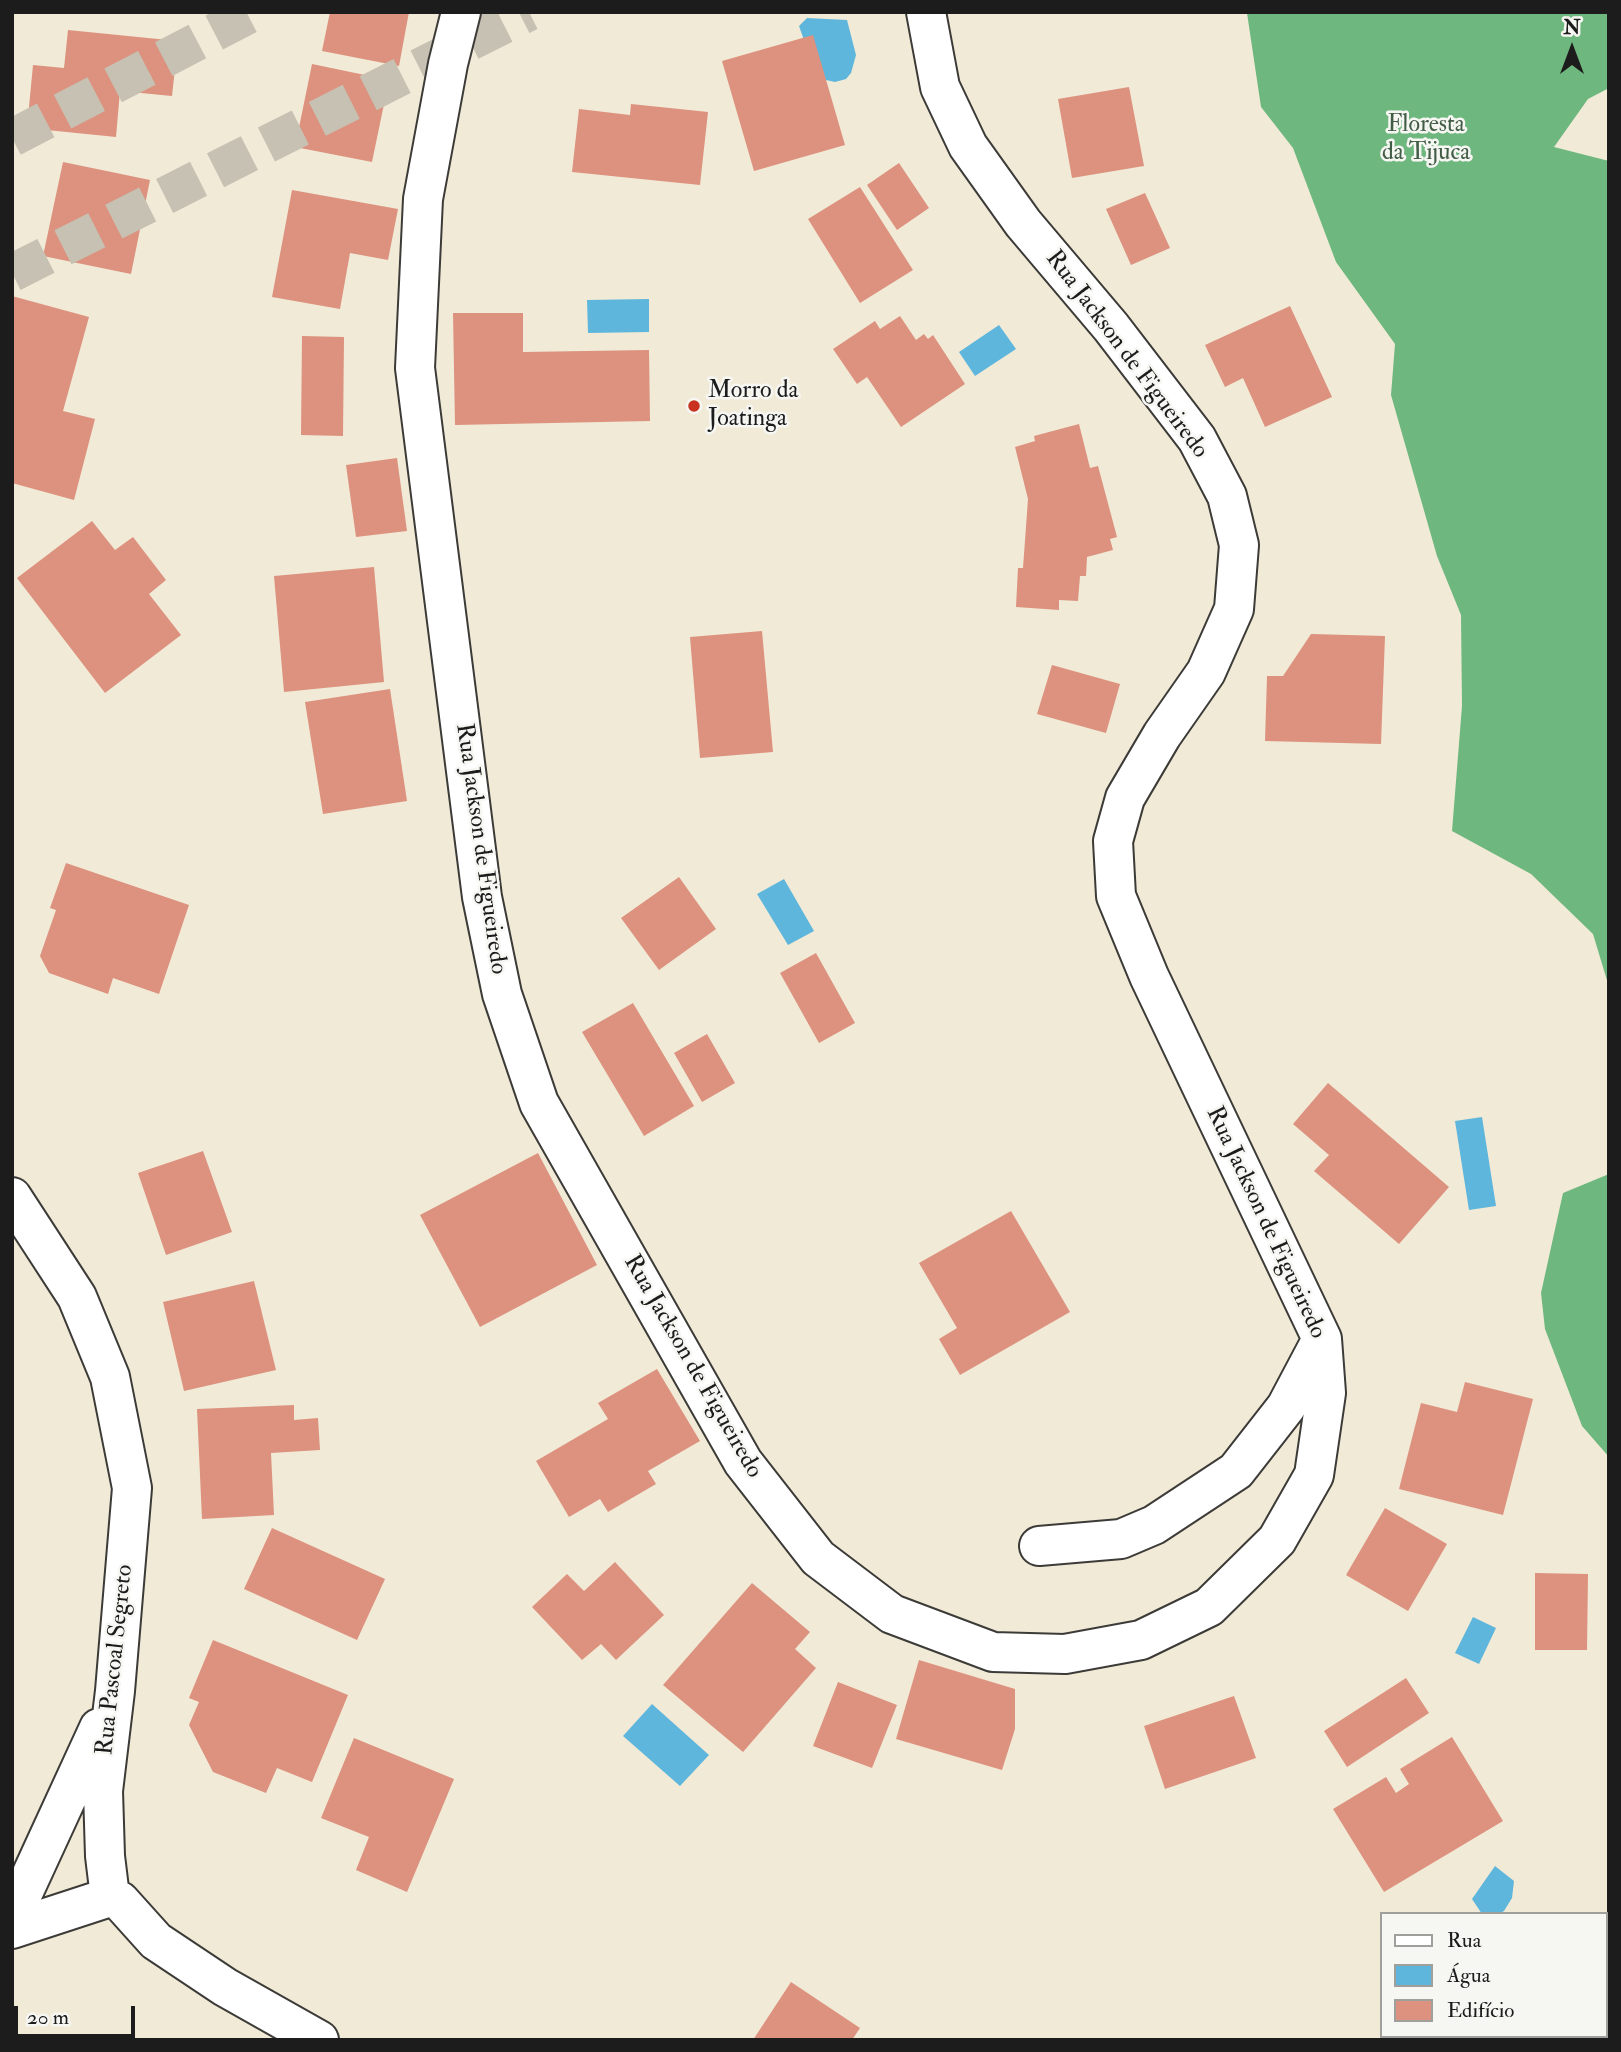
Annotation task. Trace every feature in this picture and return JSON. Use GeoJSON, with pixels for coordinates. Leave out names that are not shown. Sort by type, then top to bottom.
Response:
{"type":"FeatureCollection","features":[{"type":"Feature","properties":{"kind":"street","name":"Rua Jackson de Figueiredo"},"geometry":{"type":"LineString","coordinates":[[461,12],[447,64],[423,199],[415,368],[482,897],[502,994],[540,1103],[743,1462],[818,1558],[892,1614],[993,1652],[1065,1654],[1140,1640],[1209,1607],[1277,1540],[1314,1475],[1326,1393],[1322,1339],[1149,976],[1116,896],[1113,841],[1125,798],[1162,735],[1206,672],[1234,609],[1239,545],[1227,496],[1197,439],[1111,327],[1023,223],[968,146],[940,87],[926,12]]}},
{"type":"Feature","properties":{"kind":"street","name":"Rua Pascoal Segreto"},"geometry":{"type":"LineString","coordinates":[[12,1196],[77,1297],[110,1377],[132,1488],[115,1691],[103,1791],[105,1856],[110,1896]]}},
{"type":"Feature","properties":{"kind":"street"},"geometry":{"type":"LineString","coordinates":[[1039,1546],[1121,1539],[1154,1525],[1236,1471],[1286,1408],[1322,1339]]}},
{"type":"Feature","properties":{"kind":"street"},"geometry":{"type":"LineString","coordinates":[[12,1917],[115,1691]]}},
{"type":"Feature","properties":{"kind":"street"},"geometry":{"type":"LineString","coordinates":[[12,1929],[110,1896],[120,1901],[156,1941],[225,1987],[319,2040]]}},
{"type":"Feature","properties":{"kind":"green space","name":"Floresta da Tijuca"},"geometry":{"type":"Polygon","coordinates":[[[1609,12],[1609,88],[1588,99],[1554,147],[1609,161],[1609,987],[1593,934],[1531,874],[1452,831],[1462,706],[1461,615],[1437,556],[1391,395],[1395,344],[1336,262],[1293,148],[1261,107],[1247,13],[1609,12]]]}},
{"type":"Feature","properties":{"kind":"green space"},"geometry":{"type":"Polygon","coordinates":[[[1609,1174],[1609,1457],[1582,1426],[1545,1329],[1541,1293],[1563,1193],[1609,1174]]]}},
{"type":"Feature","properties":{"kind":"water"},"geometry":{"type":"Polygon","coordinates":[[[807,18],[847,20],[856,55],[851,73],[846,79],[835,82],[826,80],[815,71],[799,26],[807,18]]]}},
{"type":"Feature","properties":{"kind":"water"},"geometry":{"type":"Polygon","coordinates":[[[649,299],[649,332],[588,333],[587,300],[649,299]]]}},
{"type":"Feature","properties":{"kind":"water"},"geometry":{"type":"Polygon","coordinates":[[[999,325],[1016,349],[975,376],[959,352],[999,325]]]}},
{"type":"Feature","properties":{"kind":"water"},"geometry":{"type":"Polygon","coordinates":[[[784,879],[814,931],[788,945],[757,894],[784,879]]]}},
{"type":"Feature","properties":{"kind":"water"},"geometry":{"type":"Polygon","coordinates":[[[1482,1117],[1496,1206],[1469,1210],[1455,1121],[1482,1117]]]}},
{"type":"Feature","properties":{"kind":"water"},"geometry":{"type":"Polygon","coordinates":[[[1473,1617],[1496,1628],[1479,1664],[1455,1653],[1473,1617]]]}},
{"type":"Feature","properties":{"kind":"water"},"geometry":{"type":"Polygon","coordinates":[[[652,1704],[709,1755],[680,1786],[623,1736],[652,1704]]]}},
{"type":"Feature","properties":{"kind":"water"},"geometry":{"type":"Polygon","coordinates":[[[1495,1866],[1514,1881],[1512,1898],[1502,1912],[1481,1912],[1472,1899],[1495,1866]]]}},
{"type":"Feature","properties":{"kind":"building"},"geometry":{"type":"Polygon","coordinates":[[[330,12],[409,12],[399,66],[322,51],[330,12]]]}},
{"type":"Feature","properties":{"kind":"building"},"geometry":{"type":"Polygon","coordinates":[[[68,30],[178,41],[172,96],[120,91],[116,137],[27,128],[33,65],[64,68],[68,30]]]}},
{"type":"Feature","properties":{"kind":"building"},"geometry":{"type":"Polygon","coordinates":[[[813,35],[845,145],[754,171],[722,61],[813,35]]]}},
{"type":"Feature","properties":{"kind":"building"},"geometry":{"type":"Polygon","coordinates":[[[312,64],[389,80],[372,162],[295,147],[312,64]]]}},
{"type":"Feature","properties":{"kind":"building"},"geometry":{"type":"Polygon","coordinates":[[[1129,87],[1144,166],[1072,178],[1058,99],[1129,87]]]}},
{"type":"Feature","properties":{"kind":"building"},"geometry":{"type":"Polygon","coordinates":[[[631,104],[708,112],[700,185],[572,172],[579,109],[630,115],[631,104]]]}},
{"type":"Feature","properties":{"kind":"building"},"geometry":{"type":"Polygon","coordinates":[[[63,162],[150,180],[131,274],[43,256],[63,162]]]}},
{"type":"Feature","properties":{"kind":"building"},"geometry":{"type":"Polygon","coordinates":[[[899,163],[929,208],[897,230],[867,185],[899,163]]]}},
{"type":"Feature","properties":{"kind":"building"},"geometry":{"type":"Polygon","coordinates":[[[860,187],[913,270],[860,303],[808,219],[860,187]]]}},
{"type":"Feature","properties":{"kind":"building"},"geometry":{"type":"Polygon","coordinates":[[[292,190],[398,209],[388,260],[350,253],[340,309],[272,297],[292,190]]]}},
{"type":"Feature","properties":{"kind":"building"},"geometry":{"type":"Polygon","coordinates":[[[1145,193],[1170,248],[1131,265],[1106,209],[1145,193]]]}},
{"type":"Feature","properties":{"kind":"building"},"geometry":{"type":"Polygon","coordinates":[[[12,296],[89,317],[63,411],[95,419],[74,500],[12,483],[12,296]]]}},
{"type":"Feature","properties":{"kind":"building"},"geometry":{"type":"Polygon","coordinates":[[[1290,306],[1332,397],[1265,427],[1243,378],[1225,387],[1205,345],[1290,306]]]}},
{"type":"Feature","properties":{"kind":"building"},"geometry":{"type":"Polygon","coordinates":[[[453,313],[523,313],[523,352],[649,350],[650,421],[455,425],[453,313]]]}},
{"type":"Feature","properties":{"kind":"building"},"geometry":{"type":"Polygon","coordinates":[[[900,316],[916,340],[924,334],[928,339],[933,335],[965,384],[901,427],[867,377],[857,384],[833,349],[875,321],[880,329],[900,316]]]}},
{"type":"Feature","properties":{"kind":"building"},"geometry":{"type":"Polygon","coordinates":[[[302,336],[344,337],[343,436],[301,435],[302,336]]]}},
{"type":"Feature","properties":{"kind":"building"},"geometry":{"type":"Polygon","coordinates":[[[1079,424],[1090,468],[1098,466],[1117,537],[1110,539],[1113,550],[1087,557],[1086,576],[1080,576],[1078,601],[1059,600],[1059,610],[1016,607],[1018,568],[1023,568],[1028,499],[1015,447],[1035,441],[1034,436],[1079,424]]]}},
{"type":"Feature","properties":{"kind":"building"},"geometry":{"type":"Polygon","coordinates":[[[397,458],[407,531],[356,537],[346,465],[397,458]]]}},
{"type":"Feature","properties":{"kind":"building"},"geometry":{"type":"Polygon","coordinates":[[[92,521],[115,550],[133,537],[166,580],[149,594],[181,635],[105,693],[17,578],[92,521]]]}},
{"type":"Feature","properties":{"kind":"building"},"geometry":{"type":"Polygon","coordinates":[[[374,567],[384,682],[284,692],[274,576],[374,567]]]}},
{"type":"Feature","properties":{"kind":"building"},"geometry":{"type":"Polygon","coordinates":[[[762,631],[773,752],[700,758],[690,637],[762,631]]]}},
{"type":"Feature","properties":{"kind":"building"},"geometry":{"type":"Polygon","coordinates":[[[1311,634],[1385,636],[1381,744],[1265,741],[1267,676],[1283,676],[1311,634]]]}},
{"type":"Feature","properties":{"kind":"building"},"geometry":{"type":"Polygon","coordinates":[[[1052,665],[1120,684],[1106,733],[1037,714],[1052,665]]]}},
{"type":"Feature","properties":{"kind":"building"},"geometry":{"type":"Polygon","coordinates":[[[390,689],[407,801],[323,814],[305,702],[390,689]]]}},
{"type":"Feature","properties":{"kind":"building"},"geometry":{"type":"Polygon","coordinates":[[[66,863],[189,905],[159,994],[113,978],[108,994],[49,973],[40,956],[56,910],[50,908],[66,863]]]}},
{"type":"Feature","properties":{"kind":"building"},"geometry":{"type":"Polygon","coordinates":[[[679,877],[716,929],[659,970],[621,918],[679,877]]]}},
{"type":"Feature","properties":{"kind":"building"},"geometry":{"type":"Polygon","coordinates":[[[816,953],[855,1023],[819,1043],[780,973],[816,953]]]}},
{"type":"Feature","properties":{"kind":"building"},"geometry":{"type":"Polygon","coordinates":[[[633,1003],[694,1106],[644,1136],[582,1032],[633,1003]]]}},
{"type":"Feature","properties":{"kind":"building"},"geometry":{"type":"Polygon","coordinates":[[[707,1034],[735,1083],[702,1102],[674,1053],[707,1034]]]}},
{"type":"Feature","properties":{"kind":"building"},"geometry":{"type":"Polygon","coordinates":[[[1328,1083],[1449,1187],[1399,1244],[1314,1171],[1329,1155],[1293,1124],[1328,1083]]]}},
{"type":"Feature","properties":{"kind":"building"},"geometry":{"type":"Polygon","coordinates":[[[203,1151],[232,1232],[166,1255],[138,1173],[203,1151]]]}},
{"type":"Feature","properties":{"kind":"building"},"geometry":{"type":"Polygon","coordinates":[[[538,1153],[597,1265],[480,1327],[420,1215],[538,1153]]]}},
{"type":"Feature","properties":{"kind":"building"},"geometry":{"type":"Polygon","coordinates":[[[1011,1211],[1070,1312],[960,1375],[939,1339],[957,1328],[919,1263],[1011,1211]]]}},
{"type":"Feature","properties":{"kind":"building"},"geometry":{"type":"Polygon","coordinates":[[[254,1281],[276,1370],[184,1391],[163,1302],[254,1281]]]}},
{"type":"Feature","properties":{"kind":"building"},"geometry":{"type":"Polygon","coordinates":[[[657,1369],[700,1441],[648,1471],[656,1484],[608,1512],[600,1499],[569,1517],[536,1461],[608,1419],[598,1403],[657,1369]]]}},
{"type":"Feature","properties":{"kind":"building"},"geometry":{"type":"Polygon","coordinates":[[[1465,1382],[1533,1399],[1503,1515],[1399,1489],[1421,1403],[1457,1412],[1465,1382]]]}},
{"type":"Feature","properties":{"kind":"building"},"geometry":{"type":"Polygon","coordinates":[[[294,1405],[294,1420],[318,1418],[320,1450],[271,1453],[274,1515],[202,1519],[197,1409],[294,1405]]]}},
{"type":"Feature","properties":{"kind":"building"},"geometry":{"type":"Polygon","coordinates":[[[1385,1508],[1447,1544],[1408,1611],[1346,1575],[1385,1508]]]}},
{"type":"Feature","properties":{"kind":"building"},"geometry":{"type":"Polygon","coordinates":[[[272,1528],[385,1579],[357,1640],[244,1589],[272,1528]]]}},
{"type":"Feature","properties":{"kind":"building"},"geometry":{"type":"Polygon","coordinates":[[[615,1562],[664,1615],[616,1660],[601,1644],[582,1660],[532,1607],[567,1574],[584,1591],[615,1562]]]}},
{"type":"Feature","properties":{"kind":"building"},"geometry":{"type":"Polygon","coordinates":[[[1535,1573],[1588,1574],[1587,1650],[1535,1650],[1535,1573]]]}},
{"type":"Feature","properties":{"kind":"building"},"geometry":{"type":"Polygon","coordinates":[[[752,1583],[810,1632],[795,1649],[816,1668],[743,1752],[663,1685],[752,1583]]]}},
{"type":"Feature","properties":{"kind":"building"},"geometry":{"type":"Polygon","coordinates":[[[213,1640],[348,1695],[312,1782],[277,1768],[266,1793],[213,1772],[189,1725],[199,1702],[189,1698],[213,1640]]]}},
{"type":"Feature","properties":{"kind":"building"},"geometry":{"type":"Polygon","coordinates":[[[919,1660],[1015,1689],[1015,1729],[1002,1770],[896,1739],[919,1660]]]}},
{"type":"Feature","properties":{"kind":"building"},"geometry":{"type":"Polygon","coordinates":[[[1406,1678],[1429,1713],[1347,1767],[1324,1731],[1406,1678]]]}},
{"type":"Feature","properties":{"kind":"building"},"geometry":{"type":"Polygon","coordinates":[[[838,1682],[897,1705],[872,1768],[813,1746],[838,1682]]]}},
{"type":"Feature","properties":{"kind":"building"},"geometry":{"type":"Polygon","coordinates":[[[1234,1696],[1256,1758],[1165,1789],[1144,1726],[1234,1696]]]}},
{"type":"Feature","properties":{"kind":"building"},"geometry":{"type":"Polygon","coordinates":[[[1452,1737],[1503,1821],[1384,1892],[1333,1809],[1386,1777],[1396,1793],[1409,1784],[1400,1769],[1452,1737]]]}},
{"type":"Feature","properties":{"kind":"building"},"geometry":{"type":"Polygon","coordinates":[[[354,1738],[454,1779],[407,1892],[356,1870],[369,1837],[321,1818],[354,1738]]]}},
{"type":"Feature","properties":{"kind":"building"},"geometry":{"type":"Polygon","coordinates":[[[791,1982],[860,2028],[852,2040],[753,2040],[791,1982]]]}},
{"type":"Feature","properties":{"kind":"tunnel"},"geometry":{"type":"LineString","coordinates":[[12,138],[254,12]]}},
{"type":"Feature","properties":{"kind":"tunnel"},"geometry":{"type":"LineString","coordinates":[[12,273],[529,12]]}},
{"type":"Feature","properties":{"kind":"place","name":"Morro da Joatinga"},"geometry":{"type":"Point","coordinates":[694,406]}}]}
